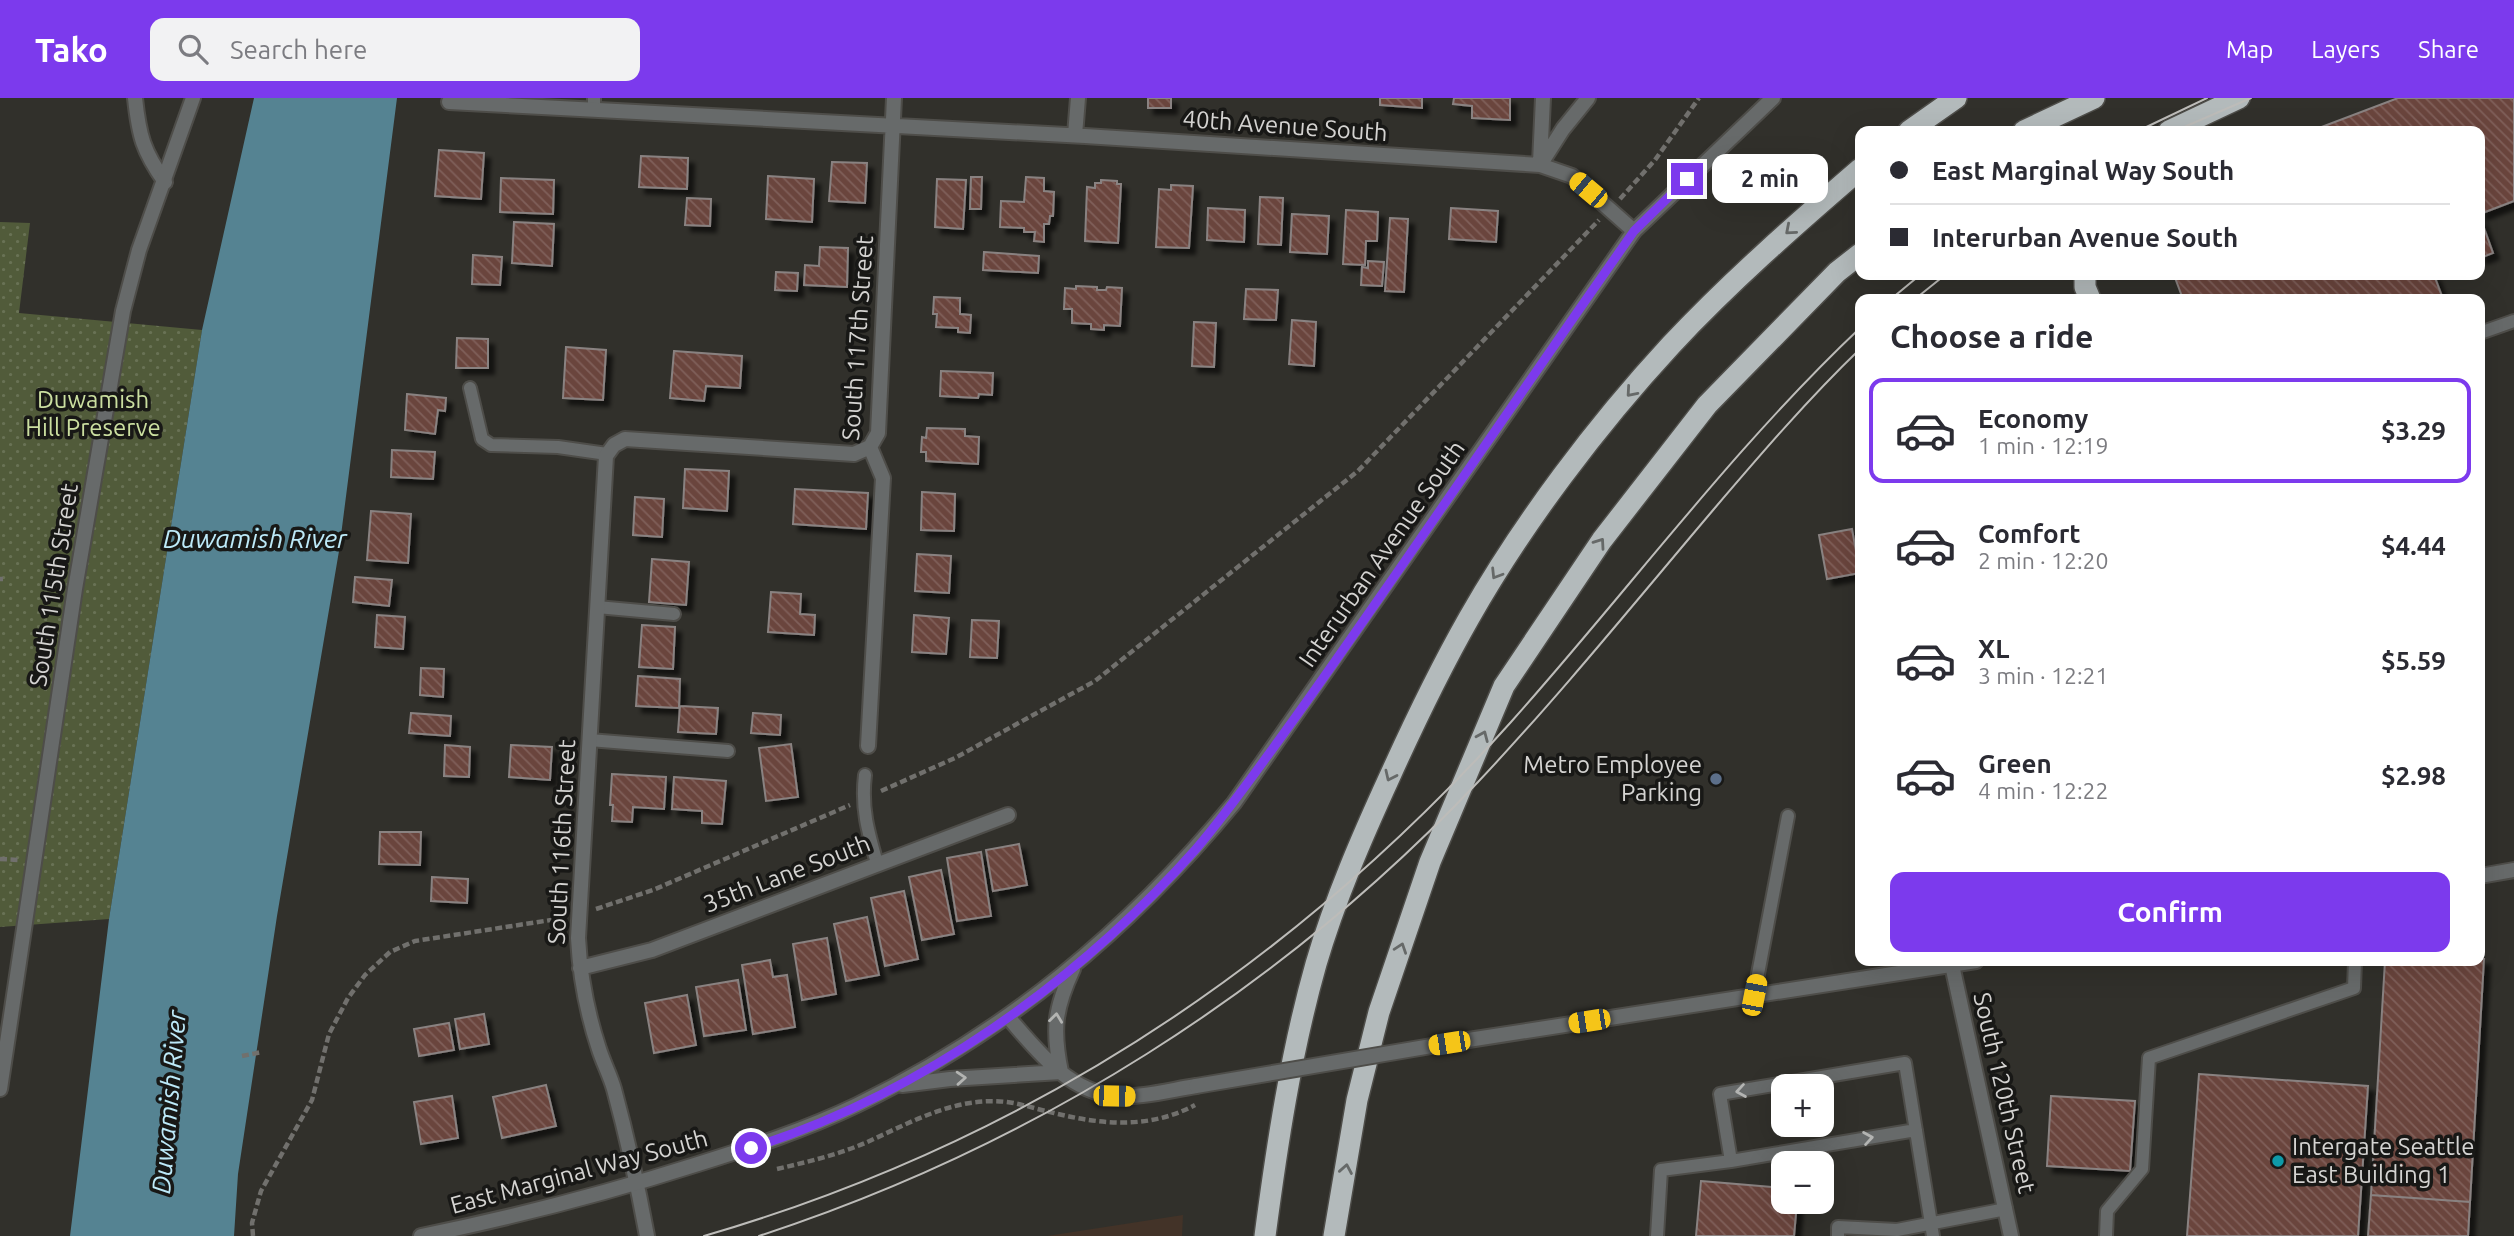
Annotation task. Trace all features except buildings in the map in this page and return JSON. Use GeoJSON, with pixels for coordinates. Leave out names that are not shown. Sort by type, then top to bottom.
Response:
{"type":"FeatureCollection","features":[{"type":"Feature","properties":{"kind":"highway"},"geometry":{"type":"LineString","coordinates":[[1916,126],[1956,98]]}},
{"type":"Feature","properties":{"kind":"highway"},"geometry":{"type":"LineString","coordinates":[[2035,126],[2094,98]]}},
{"type":"Feature","properties":{"kind":"highway"},"geometry":{"type":"LineString","coordinates":[[2180,126],[2239,98]]}},
{"type":"Feature","properties":{"kind":"highway"},"geometry":{"type":"LineString","coordinates":[[1265,1236],[1280,1123],[1316,964],[1353,856],[1411,729],[1468,619],[1510,551],[1599,428],[1671,344],[1765,252],[1855,173]]}},
{"type":"Feature","properties":{"kind":"highway"},"geometry":{"type":"LineString","coordinates":[[1334,1236],[1357,1100],[1380,1012],[1430,862],[1504,686],[1602,540],[1707,405],[1838,272],[1855,258]]}},
{"type":"Feature","properties":{"kind":"street"},"geometry":{"type":"LineString","coordinates":[[135,98],[147,157],[165,182]]}},
{"type":"Feature","properties":{"kind":"street","name":"South 115th Street"},"geometry":{"type":"LineString","coordinates":[[0,1089],[75,589],[123,311],[139,250],[193,98]]}},
{"type":"Feature","properties":{"kind":"street"},"geometry":{"type":"LineString","coordinates":[[692,114],[693,98]]}},
{"type":"Feature","properties":{"kind":"street","name":"South 117th Street"},"geometry":{"type":"LineString","coordinates":[[868,746],[883,478],[870,447],[878,433],[894,98]]}},
{"type":"Feature","properties":{"kind":"street"},"geometry":{"type":"LineString","coordinates":[[1075,135],[1078,98]]}},
{"type":"Feature","properties":{"kind":"street"},"geometry":{"type":"LineString","coordinates":[[1540,165],[1543,98]]}},
{"type":"Feature","properties":{"kind":"street"},"geometry":{"type":"LineString","coordinates":[[1540,165],[1563,129],[1588,98]]}},
{"type":"Feature","properties":{"kind":"street","name":"Interurban Avenue South"},"geometry":{"type":"LineString","coordinates":[[1008,1017],[1073,967],[1155,892],[1196,849],[1234,803],[1322,680],[1634,231],[1773,98]]}},
{"type":"Feature","properties":{"kind":"street","name":"40th Avenue South"},"geometry":{"type":"LineString","coordinates":[[449,102],[594,104],[692,114],[1540,165],[1572,176],[1634,231]]}},
{"type":"Feature","properties":{"kind":"street"},"geometry":{"type":"LineString","coordinates":[[611,450],[625,439],[854,454],[870,447]]}},
{"type":"Feature","properties":{"kind":"street","name":"South 116th Street"},"geometry":{"type":"LineString","coordinates":[[611,450],[597,607],[578,915],[580,968],[598,1048],[613,1086],[647,1236]]}},
{"type":"Feature","properties":{"kind":"street","name":"35th Lane South"},"geometry":{"type":"LineString","coordinates":[[580,968],[652,950],[1008,815]]}},
{"type":"Feature","properties":{"kind":"street"},"geometry":{"type":"LineString","coordinates":[[2485,875],[2514,870]]}},
{"type":"Feature","properties":{"kind":"street"},"geometry":{"type":"LineString","coordinates":[[1008,1017],[1044,1058],[1061,1072],[1086,1088],[1114,1096],[1196,1086],[1933,966]]}},
{"type":"Feature","properties":{"kind":"street","name":"South 120th Street"},"geometry":{"type":"LineString","coordinates":[[1953,966],[2011,1236]]}},
{"type":"Feature","properties":{"kind":"street"},"geometry":{"type":"LineString","coordinates":[[1061,1072],[1055,1042],[1055,1017],[1060,996],[1073,967]]}},
{"type":"Feature","properties":{"kind":"street","name":"East Marginal Way South"},"geometry":{"type":"LineString","coordinates":[[421,1236],[483,1224],[637,1184],[776,1140],[894,1087],[1008,1017]]}},
{"type":"Feature","properties":{"kind":"street"},"geometry":{"type":"LineString","coordinates":[[894,1087],[950,1079],[1061,1072]]}},
{"type":"Feature","properties":{"kind":"lane"},"geometry":{"type":"LineString","coordinates":[[2485,331],[2514,321]]}},
{"type":"Feature","properties":{"kind":"lane"},"geometry":{"type":"LineString","coordinates":[[470,388],[482,439],[491,444],[611,450]]}},
{"type":"Feature","properties":{"kind":"lane"},"geometry":{"type":"LineString","coordinates":[[597,607],[674,614]]}},
{"type":"Feature","properties":{"kind":"lane"},"geometry":{"type":"LineString","coordinates":[[589,740],[728,751]]}},
{"type":"Feature","properties":{"kind":"lane"},"geometry":{"type":"LineString","coordinates":[[865,775],[862,800],[877,863]]}},
{"type":"Feature","properties":{"kind":"lane"},"geometry":{"type":"LineString","coordinates":[[1754,995],[1788,816]]}},
{"type":"Feature","properties":{"kind":"lane"},"geometry":{"type":"LineString","coordinates":[[2106,1236],[2107,1211],[2142,1169],[2149,1058],[2354,988],[2355,966]]}},
{"type":"Feature","properties":{"kind":"lane"},"geometry":{"type":"LineString","coordinates":[[1731,1161],[1720,1094],[1905,1063],[1932,1230]]}},
{"type":"Feature","properties":{"kind":"lane"},"geometry":{"type":"LineString","coordinates":[[1657,1236],[1661,1170],[1916,1130]]}},
{"type":"Feature","properties":{"kind":"lane"},"geometry":{"type":"LineString","coordinates":[[1838,1236],[1838,1227],[1932,1230],[2007,1209]]}},
{"type":"Feature","properties":{"kind":"path"},"geometry":{"type":"LineString","coordinates":[[1631,187],[1655,160],[1699,98]]}},
{"type":"Feature","properties":{"kind":"path"},"geometry":{"type":"LineString","coordinates":[[593,910],[653,890],[955,758],[1095,681],[1358,471],[1584,236]]}},
{"type":"Feature","properties":{"kind":"path"},"geometry":{"type":"LineString","coordinates":[[253,1236],[252,1223],[261,1191],[312,1100],[329,1034],[348,998],[365,975],[390,952],[415,941],[556,919]]}},
{"type":"Feature","properties":{"kind":"path"},"geometry":{"type":"LineString","coordinates":[[242,1056],[262,1052]]}},
{"type":"Feature","properties":{"kind":"path"},"geometry":{"type":"LineString","coordinates":[[777,1169],[830,1155],[914,1119],[964,1102],[1007,1102],[1074,1118],[1119,1124],[1175,1116],[1195,1105]]}},
{"type":"Feature","properties":{"kind":"shaded area"},"geometry":{"type":"Polygon","coordinates":[[[1183,1215],[1182,1236],[1047,1236],[1183,1215]]]}},
{"type":"Feature","properties":{"kind":"green space","name":"Duwamish Hill Preserve"},"geometry":{"type":"Polygon","coordinates":[[[0,222],[30,223],[19,313],[202,330],[109,919],[0,927],[0,222]]]}},
{"type":"Feature","properties":{"kind":"water","name":"Duwamish River"},"geometry":{"type":"Polygon","coordinates":[[[254,98],[397,98],[339,551],[277,916],[238,1174],[234,1236],[70,1236],[109,919],[202,330],[254,98]]]}},
{"type":"Feature","properties":{"kind":"tram line"},"geometry":{"type":"LineString","coordinates":[[2148,126],[2207,98]]}},
{"type":"Feature","properties":{"kind":"tram line"},"geometry":{"type":"LineString","coordinates":[[2187,126],[2251,98]]}},
{"type":"Feature","properties":{"kind":"tram line"},"geometry":{"type":"LineString","coordinates":[[1897,294],[1914,280]]}},
{"type":"Feature","properties":{"kind":"tram line"},"geometry":{"type":"LineString","coordinates":[[1921,294],[1939,280]]}},
{"type":"Feature","properties":{"kind":"tram line"},"geometry":{"type":"LineString","coordinates":[[704,1236],[821,1197],[934,1151],[1041,1097],[1144,1036],[1243,968],[1337,893],[1426,811],[1511,722],[1768,422],[1855,333]]}},
{"type":"Feature","properties":{"kind":"tram line"},"geometry":{"type":"LineString","coordinates":[[759,1236],[860,1200],[959,1157],[1054,1108],[1147,1054],[1235,994],[1321,929],[1401,858],[1478,782],[1568,682],[1767,447],[1855,354]]}},
{"type":"Feature","properties":{"kind":"place","name":"Metro Employee Parking"},"geometry":{"type":"Point","coordinates":[1716,779]}},
{"type":"Feature","properties":{"kind":"place","name":"Intergate Seattle East Building 1"},"geometry":{"type":"Point","coordinates":[2278,1161]}},
{"type":"Feature","properties":{"kind":"route"},"geometry":{"type":"LineString","coordinates":[[751,1148],[855,1106],[971,1042],[1073,967],[1155,892],[1196,849],[1234,803],[1634,231],[1687,179]]}}]}
